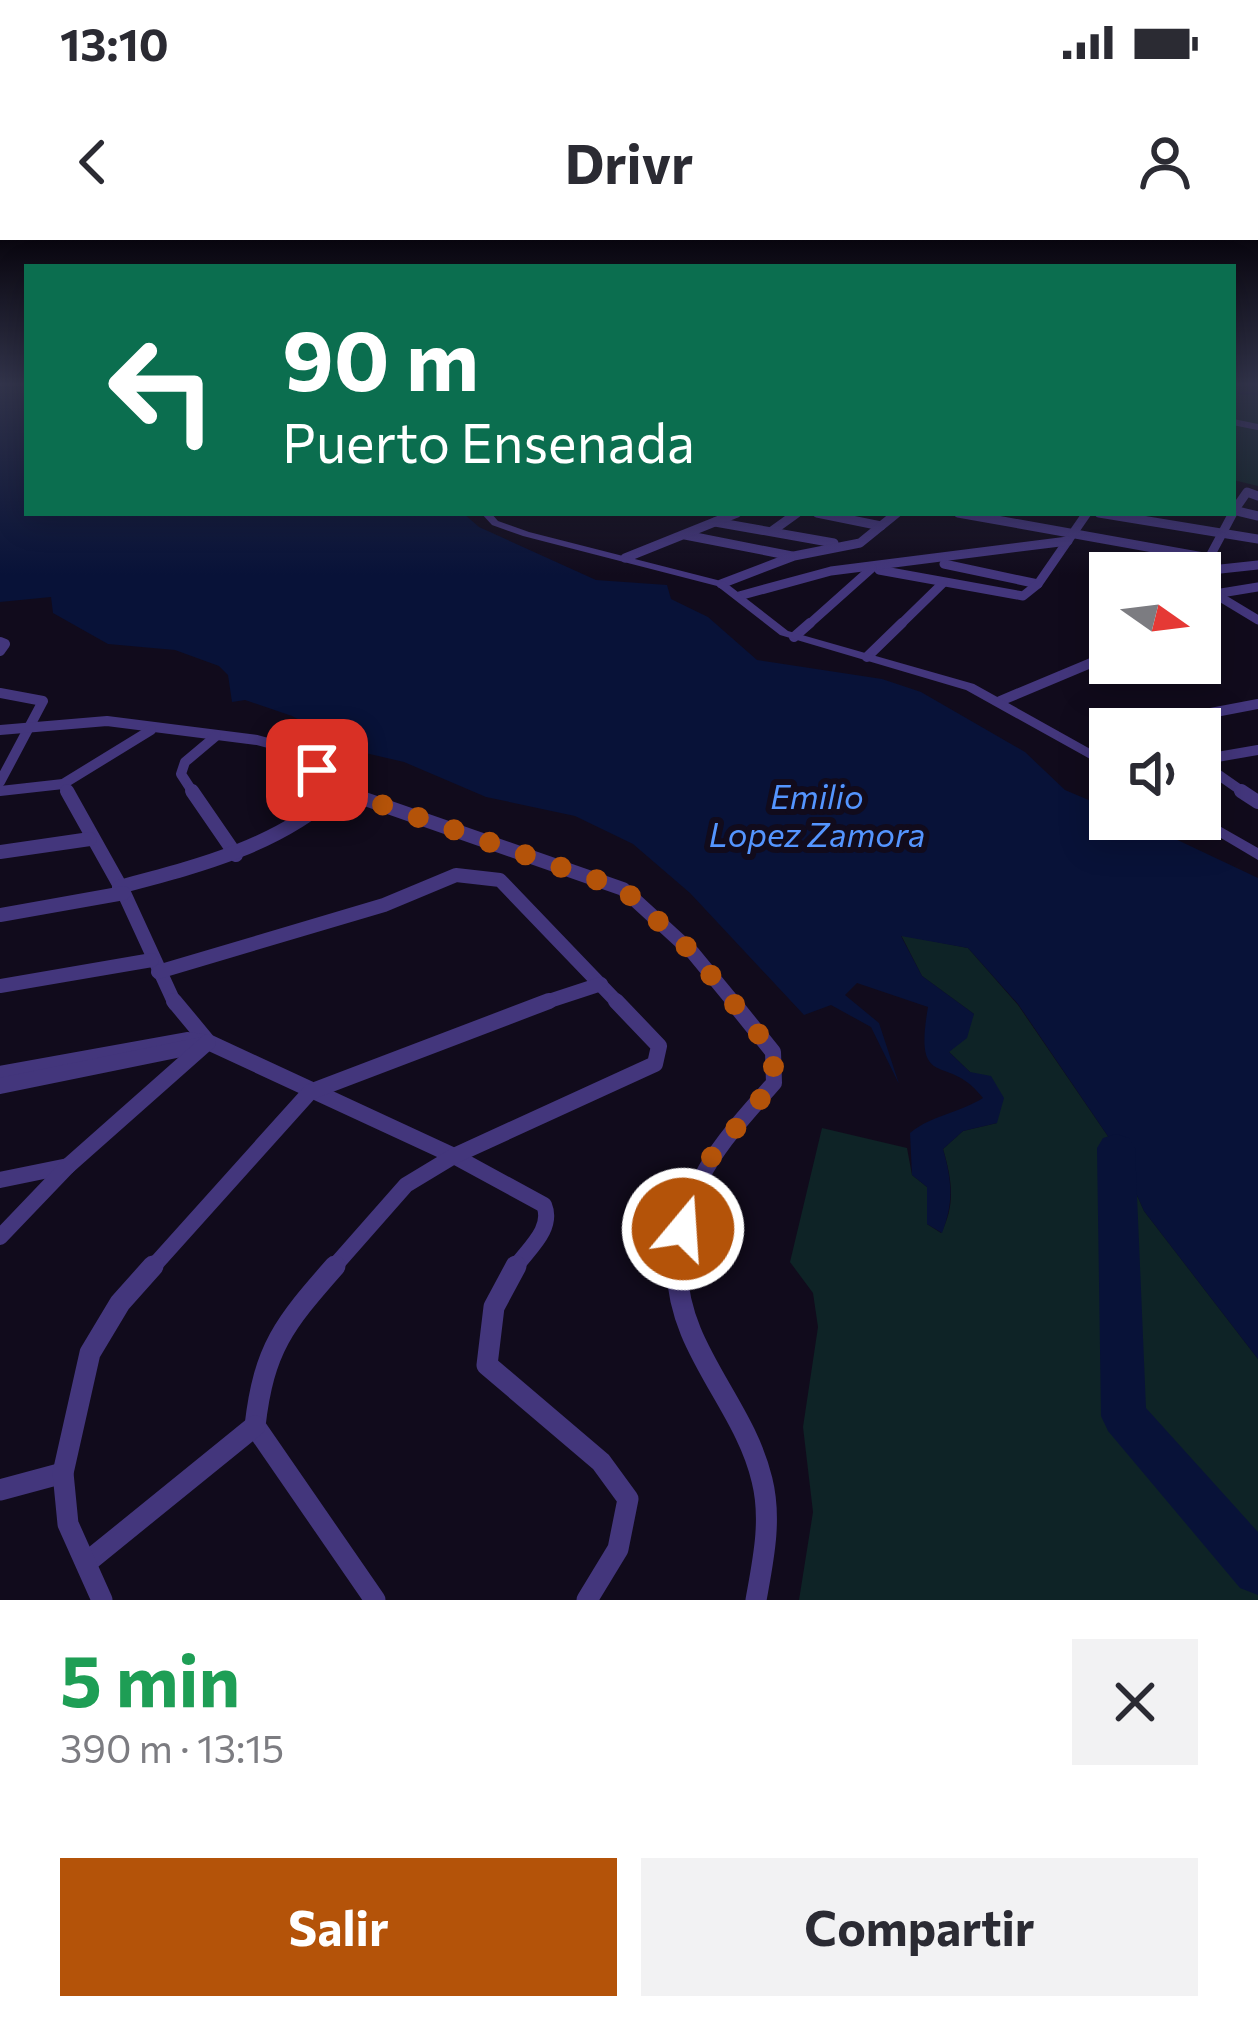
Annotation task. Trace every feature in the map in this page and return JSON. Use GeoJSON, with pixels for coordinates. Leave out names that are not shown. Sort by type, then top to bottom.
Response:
{"type":"FeatureCollection","features":[{"type":"Feature","properties":{"kind":"street"},"geometry":{"type":"LineString","coordinates":[[490,516],[505,528],[721,584],[794,637],[946,678],[1000,701],[1089,754]]}},
{"type":"Feature","properties":{"kind":"street"},"geometry":{"type":"LineString","coordinates":[[625,558],[730,516]]}},
{"type":"Feature","properties":{"kind":"street"},"geometry":{"type":"LineString","coordinates":[[749,546],[793,516]]}},
{"type":"Feature","properties":{"kind":"street"},"geometry":{"type":"LineString","coordinates":[[832,516],[881,526]]}},
{"type":"Feature","properties":{"kind":"street"},"geometry":{"type":"LineString","coordinates":[[721,584],[794,556],[860,543],[893,516]]}},
{"type":"Feature","properties":{"kind":"street"},"geometry":{"type":"LineString","coordinates":[[972,516],[1169,552]]}},
{"type":"Feature","properties":{"kind":"street"},"geometry":{"type":"LineString","coordinates":[[869,568],[1018,597],[1037,584],[1085,516]]}},
{"type":"Feature","properties":{"kind":"street"},"geometry":{"type":"LineString","coordinates":[[1118,516],[1258,539]]}},
{"type":"Feature","properties":{"kind":"street"},"geometry":{"type":"LineString","coordinates":[[1213,552],[1230,516]]}},
{"type":"Feature","properties":{"kind":"street"},"geometry":{"type":"LineString","coordinates":[[715,522],[845,546]]}},
{"type":"Feature","properties":{"kind":"street"},"geometry":{"type":"LineString","coordinates":[[686,535],[794,556]]}},
{"type":"Feature","properties":{"kind":"street"},"geometry":{"type":"LineString","coordinates":[[739,596],[809,575],[1070,537]]}},
{"type":"Feature","properties":{"kind":"street"},"geometry":{"type":"LineString","coordinates":[[1215,548],[1256,567]]}},
{"type":"Feature","properties":{"kind":"street"},"geometry":{"type":"LineString","coordinates":[[928,560],[1037,584]]}},
{"type":"Feature","properties":{"kind":"street"},"geometry":{"type":"LineString","coordinates":[[1221,571],[1256,567]]}},
{"type":"Feature","properties":{"kind":"street"},"geometry":{"type":"LineString","coordinates":[[794,637],[869,568]]}},
{"type":"Feature","properties":{"kind":"street"},"geometry":{"type":"LineString","coordinates":[[867,657],[943,583]]}},
{"type":"Feature","properties":{"kind":"street"},"geometry":{"type":"LineString","coordinates":[[1221,592],[1258,587]]}},
{"type":"Feature","properties":{"kind":"street"},"geometry":{"type":"LineString","coordinates":[[1221,597],[1258,620]]}},
{"type":"Feature","properties":{"kind":"street"},"geometry":{"type":"LineString","coordinates":[[1000,701],[1089,664]]}},
{"type":"Feature","properties":{"kind":"street"},"geometry":{"type":"LineString","coordinates":[[0,693],[43,698],[0,786]]}},
{"type":"Feature","properties":{"kind":"street"},"geometry":{"type":"LineString","coordinates":[[1221,712],[1258,704]]}},
{"type":"Feature","properties":{"kind":"street"},"geometry":{"type":"LineString","coordinates":[[0,730],[107,721],[294,750],[340,790],[623,889],[693,953],[773,1052],[774,1083],[704,1166],[683,1229],[677,1285],[685,1324],[738,1417],[764,1487],[766,1540],[755,1600]]}},
{"type":"Feature","properties":{"kind":"street"},"geometry":{"type":"LineString","coordinates":[[0,786],[63,784],[151,730]]}},
{"type":"Feature","properties":{"kind":"street"},"geometry":{"type":"LineString","coordinates":[[216,736],[185,762],[181,774],[236,855]]}},
{"type":"Feature","properties":{"kind":"street"},"geometry":{"type":"LineString","coordinates":[[1221,757],[1258,750]]}},
{"type":"Feature","properties":{"kind":"street"},"geometry":{"type":"LineString","coordinates":[[1221,776],[1258,803]]}},
{"type":"Feature","properties":{"kind":"street"},"geometry":{"type":"LineString","coordinates":[[63,784],[122,890],[177,1008],[208,1042]]}},
{"type":"Feature","properties":{"kind":"street"},"geometry":{"type":"LineString","coordinates":[[0,915],[122,890],[236,855],[301,826],[340,790]]}},
{"type":"Feature","properties":{"kind":"street"},"geometry":{"type":"LineString","coordinates":[[1236,809],[1258,803]]}},
{"type":"Feature","properties":{"kind":"street"},"geometry":{"type":"LineString","coordinates":[[1221,832],[1258,854]]}},
{"type":"Feature","properties":{"kind":"street"},"geometry":{"type":"LineString","coordinates":[[0,851],[90,839]]}},
{"type":"Feature","properties":{"kind":"street"},"geometry":{"type":"LineString","coordinates":[[0,986],[155,966],[384,905],[456,875],[500,880],[659,1046],[655,1064],[454,1156],[406,1185],[285,1323],[261,1376],[255,1426],[375,1600]]}},
{"type":"Feature","properties":{"kind":"street"},"geometry":{"type":"LineString","coordinates":[[102,1600],[68,1524],[62,1474],[91,1353],[120,1303],[310,1092],[479,1025],[601,984]]}},
{"type":"Feature","properties":{"kind":"street"},"geometry":{"type":"LineString","coordinates":[[0,1074],[187,1040],[208,1042],[454,1156],[544,1205],[549,1216],[546,1227],[499,1288],[484,1343],[487,1366],[601,1462],[628,1498],[618,1549],[587,1600]]}},
{"type":"Feature","properties":{"kind":"street"},"geometry":{"type":"LineString","coordinates":[[0,1086],[187,1051],[208,1042]]}},
{"type":"Feature","properties":{"kind":"street"},"geometry":{"type":"LineString","coordinates":[[0,1238],[68,1166],[208,1042]]}},
{"type":"Feature","properties":{"kind":"street"},"geometry":{"type":"LineString","coordinates":[[0,1180],[68,1166]]}},
{"type":"Feature","properties":{"kind":"street"},"geometry":{"type":"LineString","coordinates":[[86,1563],[255,1426]]}},
{"type":"Feature","properties":{"kind":"street"},"geometry":{"type":"LineString","coordinates":[[0,1490],[62,1474]]}},
{"type":"Feature","properties":{"kind":"green space"},"geometry":{"type":"Polygon","coordinates":[[[1236,447],[1258,447],[1258,486],[1236,481],[1236,447]]]}},
{"type":"Feature","properties":{"kind":"green space"},"geometry":{"type":"Polygon","coordinates":[[[901,935],[968,948],[1018,1005],[1116,1148],[1144,1211],[1258,1359],[1258,1600],[799,1600],[813,1512],[803,1427],[818,1327],[813,1293],[790,1262],[822,1128],[907,1148],[912,1175],[927,1187],[927,1224],[941,1233],[951,1192],[943,1149],[963,1131],[997,1123],[970,1072],[948,1051],[974,1014],[922,976],[901,935]]]}},
{"type":"Feature","properties":{"kind":"water","name":"Emilio Lopez Zamora"},"geometry":{"type":"Polygon","coordinates":[[[0,447],[24,447],[24,516],[466,516],[479,527],[596,580],[667,585],[671,599],[708,617],[757,660],[882,679],[921,692],[1025,752],[1065,790],[1089,800],[1089,840],[1177,840],[1258,878],[1258,1359],[1144,1211],[1116,1148],[1018,1004],[968,948],[901,936],[922,976],[974,1014],[967,1038],[949,1052],[970,1072],[991,1076],[1004,1098],[997,1123],[963,1131],[943,1149],[950,1191],[942,1233],[927,1224],[927,1187],[912,1175],[910,1133],[983,1098],[970,1084],[930,1062],[925,1051],[928,1007],[857,983],[845,995],[879,1023],[899,1084],[871,1027],[831,1005],[804,1015],[690,893],[633,844],[575,816],[486,797],[404,762],[361,752],[292,716],[245,700],[232,702],[228,675],[219,666],[175,650],[108,644],[53,613],[51,597],[0,602],[0,447]]]}},
{"type":"Feature","properties":{"kind":"waterway"},"geometry":{"type":"LineString","coordinates":[[1116,1148],[1124,1416],[1258,1570]]}},
{"type":"Feature","properties":{"kind":"route"},"geometry":{"type":"LineString","coordinates":[[317,770],[340,790],[623,889],[693,953],[773,1052],[774,1083],[704,1166],[683,1229]]}}]}
